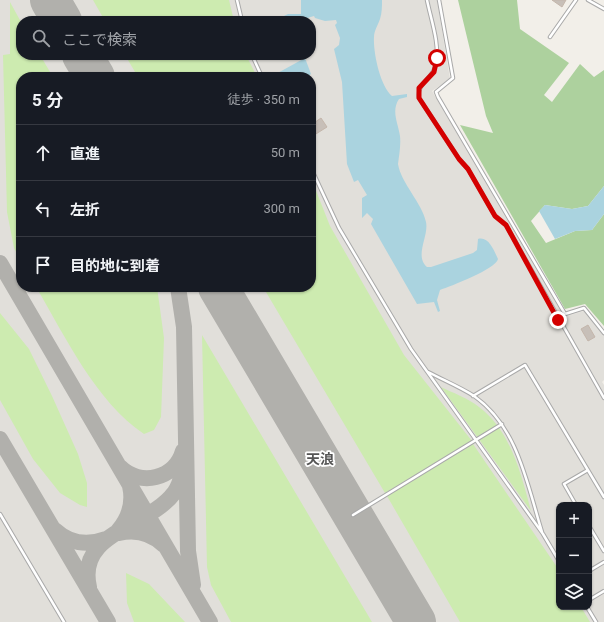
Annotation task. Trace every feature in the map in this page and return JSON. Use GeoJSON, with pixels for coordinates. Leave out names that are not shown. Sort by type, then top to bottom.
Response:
{"type":"FeatureCollection","features":[{"type":"Feature","properties":{"kind":"lane"},"geometry":{"type":"LineString","coordinates":[[237,0],[241,16]]}},
{"type":"Feature","properties":{"kind":"lane"},"geometry":{"type":"LineString","coordinates":[[427,0],[437,58],[434,72],[419,88],[419,98],[459,159],[468,169],[495,216],[506,225],[604,398]]}},
{"type":"Feature","properties":{"kind":"lane"},"geometry":{"type":"LineString","coordinates":[[439,0],[453,78],[436,92],[438,97],[565,314],[584,308],[604,334]]}},
{"type":"Feature","properties":{"kind":"lane"},"geometry":{"type":"LineString","coordinates":[[550,37],[576,0]]}},
{"type":"Feature","properties":{"kind":"lane"},"geometry":{"type":"LineString","coordinates":[[588,0],[604,8]]}},
{"type":"Feature","properties":{"kind":"lane"},"geometry":{"type":"LineString","coordinates":[[254,60],[260,72]]}},
{"type":"Feature","properties":{"kind":"lane"},"geometry":{"type":"LineString","coordinates":[[316,179],[339,228],[411,349],[543,534],[556,556]]}},
{"type":"Feature","properties":{"kind":"lane"},"geometry":{"type":"LineString","coordinates":[[473,396],[525,365],[604,497]]}},
{"type":"Feature","properties":{"kind":"lane"},"geometry":{"type":"LineString","coordinates":[[426,372],[473,396],[496,415],[516,449],[543,534]]}},
{"type":"Feature","properties":{"kind":"lane"},"geometry":{"type":"LineString","coordinates":[[353,515],[502,424]]}},
{"type":"Feature","properties":{"kind":"lane"},"geometry":{"type":"LineString","coordinates":[[574,502],[564,484],[588,470]]}},
{"type":"Feature","properties":{"kind":"lane"},"geometry":{"type":"LineString","coordinates":[[0,514],[64,622]]}},
{"type":"Feature","properties":{"kind":"lane"},"geometry":{"type":"LineString","coordinates":[[592,531],[604,551]]}},
{"type":"Feature","properties":{"kind":"lane"},"geometry":{"type":"LineString","coordinates":[[592,569],[604,562]]}},
{"type":"Feature","properties":{"kind":"lane"},"geometry":{"type":"LineString","coordinates":[[592,598],[604,591]]}},
{"type":"Feature","properties":{"kind":"lane"},"geometry":{"type":"LineString","coordinates":[[589,610],[596,622]]}},
{"type":"Feature","properties":{"kind":"shaded area"},"geometry":{"type":"Polygon","coordinates":[[[0,0],[437,0],[450,79],[432,91],[564,317],[587,310],[604,333],[604,380],[602,382],[604,385],[604,622],[0,622],[0,0]]]}},
{"type":"Feature","properties":{"kind":"green space"},"geometry":{"type":"Polygon","coordinates":[[[93,0],[229,0],[233,16],[102,16],[93,0]]]}},
{"type":"Feature","properties":{"kind":"green space"},"geometry":{"type":"Polygon","coordinates":[[[458,0],[517,0],[520,29],[569,63],[544,95],[552,102],[580,64],[594,77],[604,70],[604,186],[588,206],[572,209],[545,205],[531,221],[546,243],[575,231],[592,230],[604,214],[604,326],[585,304],[565,309],[460,125],[493,133],[486,116],[458,0]]]}},
{"type":"Feature","properties":{"kind":"green space"},"geometry":{"type":"Polygon","coordinates":[[[10,2],[18,16],[16,16],[16,60],[43,60],[50,72],[16,72],[16,252],[7,212],[3,55],[10,54],[10,2]]]}},
{"type":"Feature","properties":{"kind":"green space"},"geometry":{"type":"Polygon","coordinates":[[[128,60],[248,60],[254,72],[135,72],[128,60]]]}},
{"type":"Feature","properties":{"kind":"green space"},"geometry":{"type":"Polygon","coordinates":[[[316,191],[330,226],[404,355],[472,441],[385,493],[266,292],[316,292],[316,191]]]}},
{"type":"Feature","properties":{"kind":"green space"},"geometry":{"type":"Polygon","coordinates":[[[39,292],[158,292],[164,338],[161,417],[154,430],[144,434],[127,421],[96,386],[70,347],[39,292]]]}},
{"type":"Feature","properties":{"kind":"green space"},"geometry":{"type":"Polygon","coordinates":[[[0,313],[29,349],[52,396],[78,454],[87,483],[87,507],[80,505],[60,493],[33,459],[0,400],[0,313]]]}},
{"type":"Feature","properties":{"kind":"green space"},"geometry":{"type":"Polygon","coordinates":[[[202,335],[372,622],[231,622],[211,585],[207,567],[202,335]]]}},
{"type":"Feature","properties":{"kind":"green space"},"geometry":{"type":"Polygon","coordinates":[[[441,387],[475,404],[490,417],[499,428],[507,441],[519,468],[531,511],[441,387]]]}},
{"type":"Feature","properties":{"kind":"green space"},"geometry":{"type":"Polygon","coordinates":[[[473,444],[556,566],[556,610],[583,610],[590,622],[460,622],[387,496],[473,444]]]}},
{"type":"Feature","properties":{"kind":"green space"},"geometry":{"type":"Polygon","coordinates":[[[126,573],[149,584],[185,622],[134,622],[127,603],[126,573]]]}},
{"type":"Feature","properties":{"kind":"water"},"geometry":{"type":"Polygon","coordinates":[[[301,0],[382,0],[381,17],[374,35],[375,51],[378,68],[384,85],[388,91],[392,96],[407,94],[407,97],[399,99],[395,113],[400,140],[398,164],[403,178],[424,215],[426,222],[426,233],[422,252],[423,262],[427,267],[431,267],[473,253],[477,250],[478,239],[485,240],[491,245],[498,259],[490,268],[440,290],[437,300],[440,311],[438,312],[434,302],[417,304],[371,224],[373,219],[367,213],[362,218],[362,198],[367,195],[358,180],[354,182],[347,164],[342,82],[334,49],[339,45],[340,38],[335,25],[337,23],[336,20],[325,21],[316,18],[316,16],[284,16],[288,14],[301,14],[301,0]]]}},
{"type":"Feature","properties":{"kind":"water"},"geometry":{"type":"Polygon","coordinates":[[[301,60],[306,60],[310,72],[279,72],[301,60]]]}},
{"type":"Feature","properties":{"kind":"water"},"geometry":{"type":"Polygon","coordinates":[[[604,186],[604,214],[592,230],[575,231],[555,239],[539,211],[545,205],[572,209],[588,206],[604,186]]]}},
{"type":"Feature","properties":{"kind":"building"},"geometry":{"type":"Polygon","coordinates":[[[552,0],[566,0],[562,7],[552,0]]]}},
{"type":"Feature","properties":{"kind":"building"},"geometry":{"type":"Polygon","coordinates":[[[321,118],[327,127],[316,134],[316,122],[321,118]]]}},
{"type":"Feature","properties":{"kind":"building"},"geometry":{"type":"Polygon","coordinates":[[[588,325],[595,337],[588,341],[581,329],[588,325]]]}},
{"type":"Feature","properties":{"kind":"taxiway"},"geometry":{"type":"LineString","coordinates":[[0,263],[16,290]]}},
{"type":"Feature","properties":{"kind":"taxiway"},"geometry":{"type":"LineString","coordinates":[[17,292],[210,622]]}},
{"type":"Feature","properties":{"kind":"taxiway"},"geometry":{"type":"LineString","coordinates":[[179,292],[184,327],[188,551],[193,585]]}},
{"type":"Feature","properties":{"kind":"taxiway"},"geometry":{"type":"LineString","coordinates":[[0,439],[108,622]]}},
{"type":"Feature","properties":{"kind":"taxiway"},"geometry":{"type":"LineString","coordinates":[[120,467],[137,477],[156,477],[165,474],[173,468],[179,461],[183,451]]}},
{"type":"Feature","properties":{"kind":"taxiway"},"geometry":{"type":"LineString","coordinates":[[89,587],[88,569],[93,554],[104,542],[117,532],[163,505],[176,491],[183,471]]}},
{"type":"Feature","properties":{"kind":"taxiway"},"geometry":{"type":"LineString","coordinates":[[118,531],[128,516],[130,510],[130,486]]}},
{"type":"Feature","properties":{"kind":"taxiway"},"geometry":{"type":"LineString","coordinates":[[55,530],[66,538],[79,542],[85,543],[106,539]]}},
{"type":"Feature","properties":{"kind":"taxiway"},"geometry":{"type":"LineString","coordinates":[[119,533],[143,533],[149,535],[164,545]]}},
{"type":"Feature","properties":{"kind":"runway"},"geometry":{"type":"LineString","coordinates":[[50,0],[59,16]]}},
{"type":"Feature","properties":{"kind":"runway"},"geometry":{"type":"LineString","coordinates":[[85,60],[92,72]]}},
{"type":"Feature","properties":{"kind":"runway"},"geometry":{"type":"LineString","coordinates":[[221,292],[416,622]]}},
{"type":"Feature","properties":{"kind":"district","name":"天浪"},"geometry":{"type":"Point","coordinates":[320,459]}},
{"type":"Feature","properties":{"kind":"route"},"geometry":{"type":"LineString","coordinates":[[437,58],[434,72],[419,88],[419,98],[459,159],[468,169],[495,216],[506,225],[558,320]]}}]}
